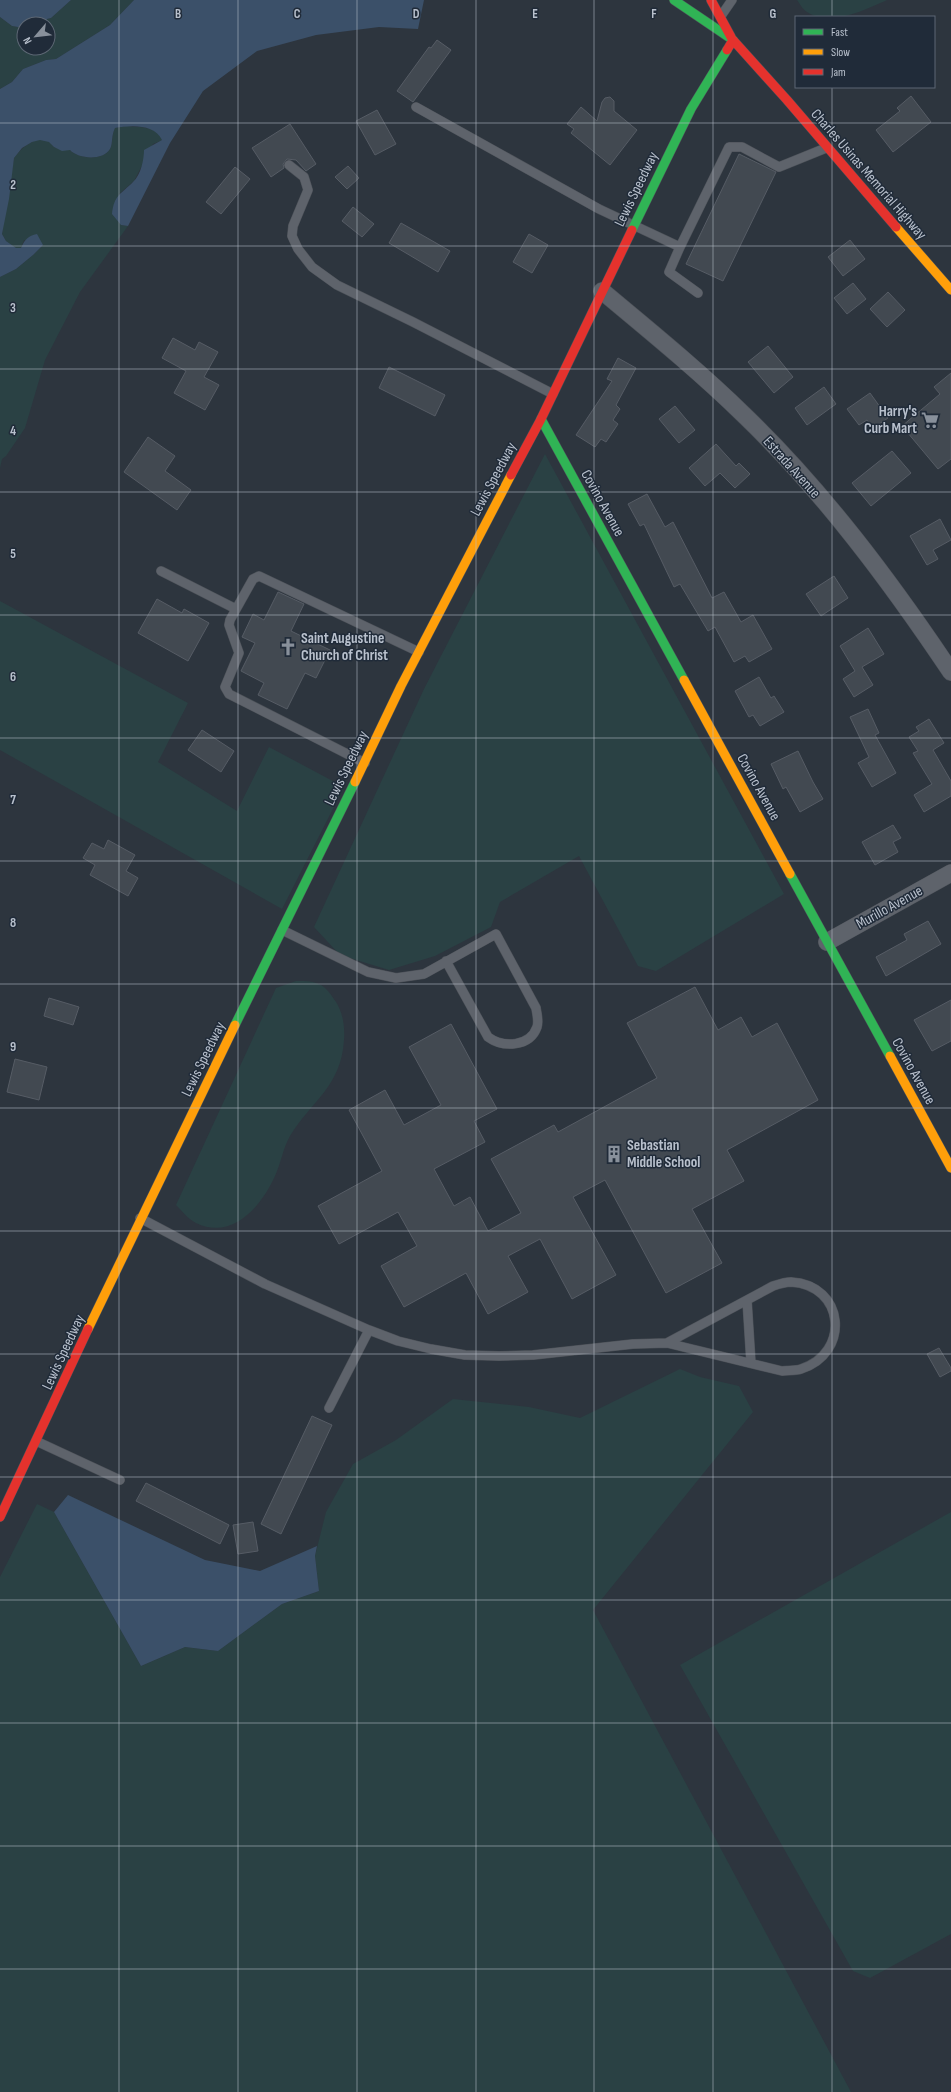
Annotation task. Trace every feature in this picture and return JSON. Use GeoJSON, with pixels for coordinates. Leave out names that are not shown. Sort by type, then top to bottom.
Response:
{"type":"FeatureCollection","features":[{"type":"Feature","properties":{"kind":"main road","name":"Charles Usinas Memorial Highway"},"geometry":{"type":"LineString","coordinates":[[674,0],[733,40]]}},
{"type":"Feature","properties":{"kind":"main road","name":"Charles Usinas Memorial Highway"},"geometry":{"type":"LineString","coordinates":[[711,0],[733,40],[787,100],[951,290]]}},
{"type":"Feature","properties":{"kind":"main road","name":"Lewis Speedway"},"geometry":{"type":"LineString","coordinates":[[0,1517],[140,1218],[419,652],[541,419],[691,109],[733,40]]}},
{"type":"Feature","properties":{"kind":"main road","name":"Covino Avenue"},"geometry":{"type":"LineString","coordinates":[[541,419],[951,1168]]}},
{"type":"Feature","properties":{"kind":"street","name":"Estrada Avenue"},"geometry":{"type":"LineString","coordinates":[[602,291],[675,351],[744,415],[783,455],[832,511],[880,571],[951,672]]}},
{"type":"Feature","properties":{"kind":"street","name":"Murillo Avenue"},"geometry":{"type":"LineString","coordinates":[[827,942],[951,873]]}},
{"type":"Feature","properties":{"kind":"lane"},"geometry":{"type":"LineString","coordinates":[[720,17],[732,0]]}},
{"type":"Feature","properties":{"kind":"lane"},"geometry":{"type":"LineString","coordinates":[[416,107],[586,202],[635,224],[680,247]]}},
{"type":"Feature","properties":{"kind":"lane"},"geometry":{"type":"LineString","coordinates":[[698,293],[669,272],[729,147],[742,147],[779,167],[827,148]]}},
{"type":"Feature","properties":{"kind":"lane"},"geometry":{"type":"LineString","coordinates":[[289,165],[304,177],[308,190],[293,226],[292,236],[298,249],[312,267],[337,286],[413,322],[553,394]]}},
{"type":"Feature","properties":{"kind":"lane"},"geometry":{"type":"LineString","coordinates":[[162,571],[236,609]]}},
{"type":"Feature","properties":{"kind":"lane"},"geometry":{"type":"LineString","coordinates":[[365,763],[229,694],[225,687],[239,653],[230,625],[236,609],[253,579],[259,576],[419,652]]}},
{"type":"Feature","properties":{"kind":"lane"},"geometry":{"type":"LineString","coordinates":[[282,930],[368,972],[396,978],[424,974],[446,961],[496,934],[536,1008],[538,1021],[533,1034],[521,1042],[508,1045],[501,1044],[488,1037],[446,961]]}},
{"type":"Feature","properties":{"kind":"lane"},"geometry":{"type":"LineString","coordinates":[[140,1218],[265,1284],[369,1330],[398,1341],[465,1355],[499,1356],[533,1354],[668,1342],[782,1371],[799,1370],[811,1365],[828,1351],[834,1338],[835,1326],[831,1305],[823,1294],[814,1287],[801,1283],[790,1282],[774,1286],[668,1342]]}},
{"type":"Feature","properties":{"kind":"lane"},"geometry":{"type":"LineString","coordinates":[[747,1300],[751,1363]]}},
{"type":"Feature","properties":{"kind":"lane"},"geometry":{"type":"LineString","coordinates":[[329,1408],[369,1330]]}},
{"type":"Feature","properties":{"kind":"lane"},"geometry":{"type":"LineString","coordinates":[[36,1441],[120,1480]]}},
{"type":"Feature","properties":{"kind":"green space"},"geometry":{"type":"Polygon","coordinates":[[[71,0],[134,0],[110,25],[56,59],[46,60],[23,69],[12,82],[0,89],[0,17],[12,26],[16,27],[16,56],[56,56],[56,16],[53,16],[71,0]]]}},
{"type":"Feature","properties":{"kind":"green space"},"geometry":{"type":"Polygon","coordinates":[[[797,0],[887,0],[858,12],[842,16],[816,16],[807,12],[797,0]]]}},
{"type":"Feature","properties":{"kind":"green space"},"geometry":{"type":"Polygon","coordinates":[[[126,126],[147,128],[160,135],[163,140],[153,144],[134,181],[119,194],[121,225],[128,226],[80,292],[45,360],[25,428],[6,456],[2,459],[0,468],[0,277],[16,269],[43,245],[24,240],[21,248],[16,249],[6,241],[2,234],[14,158],[29,143],[39,140],[45,140],[50,142],[56,148],[70,150],[84,157],[96,157],[107,153],[110,149],[115,128],[126,126]]]}},
{"type":"Feature","properties":{"kind":"green space"},"geometry":{"type":"Polygon","coordinates":[[[545,454],[784,894],[656,971],[638,966],[579,856],[500,902],[491,927],[435,956],[389,970],[340,955],[314,927],[424,689],[545,454]]]}},
{"type":"Feature","properties":{"kind":"green space"},"geometry":{"type":"Polygon","coordinates":[[[0,601],[188,703],[158,762],[237,811],[269,747],[344,787],[282,909],[0,750],[0,601]]]}},
{"type":"Feature","properties":{"kind":"green space"},"geometry":{"type":"Polygon","coordinates":[[[296,981],[320,984],[328,991],[338,1006],[344,1025],[344,1040],[342,1056],[337,1070],[324,1092],[290,1136],[275,1176],[262,1198],[254,1208],[234,1224],[222,1227],[209,1227],[196,1223],[176,1205],[276,988],[296,981]]]}},
{"type":"Feature","properties":{"kind":"green space"},"geometry":{"type":"Polygon","coordinates":[[[680,1369],[700,1377],[739,1386],[753,1412],[593,1610],[851,2092],[0,2092],[0,1577],[37,1504],[54,1512],[141,1666],[185,1647],[218,1651],[282,1604],[319,1591],[315,1556],[326,1512],[353,1464],[396,1440],[453,1399],[529,1407],[580,1418],[680,1369]]]}},
{"type":"Feature","properties":{"kind":"green space"},"geometry":{"type":"Polygon","coordinates":[[[951,1512],[951,1934],[870,1978],[853,1971],[680,1665],[951,1512]]]}},
{"type":"Feature","properties":{"kind":"water"},"geometry":{"type":"Polygon","coordinates":[[[0,0],[71,0],[53,16],[16,16],[16,27],[12,26],[0,17],[0,0]]]}},
{"type":"Feature","properties":{"kind":"water"},"geometry":{"type":"Polygon","coordinates":[[[134,0],[424,0],[418,29],[379,27],[316,35],[257,51],[203,91],[170,143],[128,226],[121,225],[112,214],[114,203],[119,195],[136,179],[143,162],[144,150],[162,140],[154,131],[148,128],[135,126],[115,128],[110,149],[107,153],[96,157],[84,157],[70,150],[62,151],[54,147],[49,142],[40,140],[32,142],[22,148],[14,158],[9,199],[2,234],[6,241],[16,248],[21,248],[27,238],[37,234],[43,245],[16,269],[0,277],[0,89],[12,82],[23,69],[46,60],[56,59],[110,25],[134,0]]]}},
{"type":"Feature","properties":{"kind":"water"},"geometry":{"type":"Polygon","coordinates":[[[68,1495],[205,1560],[260,1571],[317,1546],[315,1556],[319,1591],[282,1604],[218,1651],[185,1647],[141,1666],[54,1512],[68,1495]]]}},
{"type":"Feature","properties":{"kind":"building"},"geometry":{"type":"Polygon","coordinates":[[[437,40],[451,50],[413,102],[397,91],[429,47],[431,48],[437,40]]]}},
{"type":"Feature","properties":{"kind":"building"},"geometry":{"type":"Polygon","coordinates":[[[911,96],[931,122],[893,152],[876,130],[900,111],[897,108],[911,96]]]}},
{"type":"Feature","properties":{"kind":"building"},"geometry":{"type":"Polygon","coordinates":[[[610,97],[614,101],[614,111],[637,130],[610,165],[571,133],[574,129],[567,124],[581,107],[597,121],[602,102],[605,98],[610,97]]]}},
{"type":"Feature","properties":{"kind":"building"},"geometry":{"type":"Polygon","coordinates":[[[377,110],[396,144],[375,155],[356,121],[377,110]]]}},
{"type":"Feature","properties":{"kind":"building"},"geometry":{"type":"Polygon","coordinates":[[[290,124],[316,164],[306,171],[296,160],[287,159],[283,164],[284,168],[271,177],[252,148],[290,124]]]}},
{"type":"Feature","properties":{"kind":"building"},"geometry":{"type":"Polygon","coordinates":[[[739,154],[776,172],[723,281],[686,264],[739,154]]]}},
{"type":"Feature","properties":{"kind":"building"},"geometry":{"type":"Polygon","coordinates":[[[348,166],[359,178],[347,189],[335,177],[348,166]]]}},
{"type":"Feature","properties":{"kind":"building"},"geometry":{"type":"Polygon","coordinates":[[[235,167],[250,179],[221,214],[206,202],[235,167]]]}},
{"type":"Feature","properties":{"kind":"building"},"geometry":{"type":"Polygon","coordinates":[[[353,207],[374,224],[362,237],[342,221],[353,207]]]}},
{"type":"Feature","properties":{"kind":"building"},"geometry":{"type":"Polygon","coordinates":[[[401,223],[450,251],[438,272],[389,243],[401,223]]]}},
{"type":"Feature","properties":{"kind":"building"},"geometry":{"type":"Polygon","coordinates":[[[529,234],[548,245],[532,273],[513,262],[529,234]]]}},
{"type":"Feature","properties":{"kind":"building"},"geometry":{"type":"Polygon","coordinates":[[[850,240],[865,259],[843,276],[828,257],[850,240]]]}},
{"type":"Feature","properties":{"kind":"building"},"geometry":{"type":"Polygon","coordinates":[[[853,283],[866,299],[847,314],[834,298],[853,283]]]}},
{"type":"Feature","properties":{"kind":"building"},"geometry":{"type":"Polygon","coordinates":[[[888,292],[905,310],[887,327],[870,309],[888,292]]]}},
{"type":"Feature","properties":{"kind":"building"},"geometry":{"type":"Polygon","coordinates":[[[173,338],[195,350],[199,342],[218,352],[204,377],[219,385],[205,410],[174,393],[186,371],[162,358],[173,338]]]}},
{"type":"Feature","properties":{"kind":"building"},"geometry":{"type":"Polygon","coordinates":[[[768,346],[793,377],[774,393],[748,362],[768,346]]]}},
{"type":"Feature","properties":{"kind":"building"},"geometry":{"type":"Polygon","coordinates":[[[618,358],[636,368],[616,405],[620,409],[613,420],[618,424],[606,442],[601,439],[595,447],[576,435],[612,381],[607,379],[618,358]]]}},
{"type":"Feature","properties":{"kind":"building"},"geometry":{"type":"Polygon","coordinates":[[[389,367],[445,395],[435,416],[379,388],[389,367]]]}},
{"type":"Feature","properties":{"kind":"building","name":"Harry's Curb Mart"},"geometry":{"type":"Polygon","coordinates":[[[951,373],[951,459],[938,469],[902,426],[940,394],[934,387],[951,373]]]}},
{"type":"Feature","properties":{"kind":"building"},"geometry":{"type":"Polygon","coordinates":[[[824,387],[836,404],[807,425],[795,408],[824,387]]]}},
{"type":"Feature","properties":{"kind":"building"},"geometry":{"type":"Polygon","coordinates":[[[870,393],[888,418],[873,428],[867,420],[859,425],[847,409],[870,393]]]}},
{"type":"Feature","properties":{"kind":"building"},"geometry":{"type":"Polygon","coordinates":[[[675,406],[695,430],[679,443],[659,419],[675,406]]]}},
{"type":"Feature","properties":{"kind":"building"},"geometry":{"type":"Polygon","coordinates":[[[148,437],[175,456],[165,471],[191,490],[177,510],[124,472],[148,437]]]}},
{"type":"Feature","properties":{"kind":"building"},"geometry":{"type":"Polygon","coordinates":[[[716,444],[736,466],[739,463],[750,474],[735,488],[720,473],[705,486],[689,468],[716,444]]]}},
{"type":"Feature","properties":{"kind":"building"},"geometry":{"type":"Polygon","coordinates":[[[892,451],[911,473],[871,506],[852,483],[892,451]]]}},
{"type":"Feature","properties":{"kind":"building"},"geometry":{"type":"Polygon","coordinates":[[[647,494],[665,527],[673,522],[712,598],[724,592],[741,622],[753,615],[772,649],[749,662],[745,656],[734,662],[715,627],[708,631],[680,584],[674,587],[644,524],[640,526],[628,504],[647,494]]]}},
{"type":"Feature","properties":{"kind":"building"},"geometry":{"type":"Polygon","coordinates":[[[940,519],[951,540],[933,550],[938,559],[927,565],[910,536],[940,519]]]}},
{"type":"Feature","properties":{"kind":"building"},"geometry":{"type":"Polygon","coordinates":[[[834,576],[848,598],[821,616],[806,594],[834,576]]]}},
{"type":"Feature","properties":{"kind":"building","name":"Saint Augustine Church of Christ"},"geometry":{"type":"Polygon","coordinates":[[[278,592],[304,604],[291,631],[330,650],[316,678],[305,673],[287,709],[258,695],[264,683],[241,671],[255,643],[242,637],[253,614],[264,620],[278,592]]]}},
{"type":"Feature","properties":{"kind":"building"},"geometry":{"type":"Polygon","coordinates":[[[157,599],[182,613],[184,609],[209,623],[188,661],[138,633],[157,599]]]}},
{"type":"Feature","properties":{"kind":"building"},"geometry":{"type":"Polygon","coordinates":[[[868,628],[884,654],[862,667],[873,685],[854,697],[843,679],[855,671],[840,646],[868,628]]]}},
{"type":"Feature","properties":{"kind":"building"},"geometry":{"type":"Polygon","coordinates":[[[759,677],[771,698],[774,696],[784,712],[760,726],[753,715],[749,717],[735,691],[759,677]]]}},
{"type":"Feature","properties":{"kind":"building"},"geometry":{"type":"Polygon","coordinates":[[[868,709],[879,733],[875,735],[896,773],[872,787],[858,763],[869,757],[850,717],[868,709]]]}},
{"type":"Feature","properties":{"kind":"building"},"geometry":{"type":"Polygon","coordinates":[[[929,719],[944,743],[933,750],[951,781],[951,796],[924,812],[914,795],[932,784],[913,753],[918,751],[909,737],[919,731],[916,727],[929,719]]]}},
{"type":"Feature","properties":{"kind":"building"},"geometry":{"type":"Polygon","coordinates":[[[202,730],[234,751],[221,772],[188,750],[202,730]]]}},
{"type":"Feature","properties":{"kind":"building"},"geometry":{"type":"Polygon","coordinates":[[[798,751],[823,799],[800,812],[786,787],[783,789],[771,764],[798,751]]]}},
{"type":"Feature","properties":{"kind":"building"},"geometry":{"type":"Polygon","coordinates":[[[893,825],[901,838],[893,842],[898,852],[875,865],[862,842],[893,825]]]}},
{"type":"Feature","properties":{"kind":"building"},"geometry":{"type":"Polygon","coordinates":[[[108,840],[135,855],[126,871],[138,878],[128,896],[90,875],[95,865],[83,858],[92,843],[104,849],[108,840]]]}},
{"type":"Feature","properties":{"kind":"building"},"geometry":{"type":"Polygon","coordinates":[[[928,921],[941,944],[886,976],[876,957],[907,940],[904,934],[928,921]]]}},
{"type":"Feature","properties":{"kind":"building","name":"Sebastian Middle School"},"geometry":{"type":"Polygon","coordinates":[[[695,987],[718,1030],[741,1017],[752,1037],[777,1023],[818,1100],[727,1150],[744,1181],[692,1209],[722,1263],[666,1293],[605,1180],[573,1197],[616,1275],[572,1299],[540,1239],[508,1256],[528,1292],[488,1314],[466,1273],[404,1307],[381,1266],[417,1246],[398,1212],[339,1244],[318,1206],[382,1171],[349,1110],[385,1090],[404,1125],[441,1105],[409,1047],[451,1024],[497,1109],[474,1121],[485,1142],[434,1169],[454,1206],[470,1197],[488,1231],[521,1213],[491,1159],[554,1125],[558,1132],[657,1078],[627,1023],[695,987]]]}},
{"type":"Feature","properties":{"kind":"building"},"geometry":{"type":"Polygon","coordinates":[[[49,998],[79,1007],[73,1025],[44,1016],[49,998]]]}},
{"type":"Feature","properties":{"kind":"building"},"geometry":{"type":"Polygon","coordinates":[[[951,1000],[951,1041],[932,1051],[914,1020],[951,1000]]]}},
{"type":"Feature","properties":{"kind":"building"},"geometry":{"type":"Polygon","coordinates":[[[15,1059],[47,1067],[39,1100],[7,1092],[15,1059]]]}},
{"type":"Feature","properties":{"kind":"building"},"geometry":{"type":"Polygon","coordinates":[[[939,1348],[951,1368],[951,1371],[940,1377],[927,1354],[939,1348]]]}},
{"type":"Feature","properties":{"kind":"building"},"geometry":{"type":"Polygon","coordinates":[[[312,1416],[332,1425],[281,1534],[261,1524],[312,1416]]]}},
{"type":"Feature","properties":{"kind":"building"},"geometry":{"type":"Polygon","coordinates":[[[146,1483],[229,1525],[220,1544],[136,1501],[146,1483]]]}},
{"type":"Feature","properties":{"kind":"building"},"geometry":{"type":"Polygon","coordinates":[[[253,1522],[258,1551],[238,1554],[233,1525],[253,1522]]]}},
{"type":"Feature","properties":{"kind":"traffic: fast"},"geometry":{"type":"LineString","coordinates":[[674,0],[733,40]]}},
{"type":"Feature","properties":{"kind":"traffic: fast"},"geometry":{"type":"LineString","coordinates":[[632,230],[691,109],[727,50]]}},
{"type":"Feature","properties":{"kind":"traffic: fast"},"geometry":{"type":"LineString","coordinates":[[541,419],[684,680]]}},
{"type":"Feature","properties":{"kind":"traffic: fast"},"geometry":{"type":"LineString","coordinates":[[235,1025],[355,782]]}},
{"type":"Feature","properties":{"kind":"traffic: fast"},"geometry":{"type":"LineString","coordinates":[[790,874],[890,1056]]}},
{"type":"Feature","properties":{"kind":"traffic: slow"},"geometry":{"type":"LineString","coordinates":[[896,227],[951,290]]}},
{"type":"Feature","properties":{"kind":"traffic: slow"},"geometry":{"type":"LineString","coordinates":[[355,782],[401,686],[511,475]]}},
{"type":"Feature","properties":{"kind":"traffic: slow"},"geometry":{"type":"LineString","coordinates":[[684,680],[790,874]]}},
{"type":"Feature","properties":{"kind":"traffic: slow"},"geometry":{"type":"LineString","coordinates":[[88,1329],[235,1025]]}},
{"type":"Feature","properties":{"kind":"traffic: slow"},"geometry":{"type":"LineString","coordinates":[[890,1056],[951,1168]]}},
{"type":"Feature","properties":{"kind":"traffic: jam"},"geometry":{"type":"LineString","coordinates":[[711,0],[731,37]]}},
{"type":"Feature","properties":{"kind":"traffic: jam"},"geometry":{"type":"LineString","coordinates":[[727,50],[733,40],[787,100]]}},
{"type":"Feature","properties":{"kind":"traffic: jam"},"geometry":{"type":"LineString","coordinates":[[787,100],[896,227]]}},
{"type":"Feature","properties":{"kind":"traffic: jam"},"geometry":{"type":"LineString","coordinates":[[511,475],[541,419],[632,230]]}},
{"type":"Feature","properties":{"kind":"traffic: jam"},"geometry":{"type":"LineString","coordinates":[[0,1517],[88,1329]]}},
{"type":"Feature","properties":{"kind":"place","name":"Harry's Curb Mart"},"geometry":{"type":"Point","coordinates":[930,420]}},
{"type":"Feature","properties":{"kind":"place","name":"Saint Augustine Church of Christ"},"geometry":{"type":"Point","coordinates":[288,647]}},
{"type":"Feature","properties":{"kind":"place","name":"Sebastian Middle School"},"geometry":{"type":"Point","coordinates":[614,1154]}}]}
